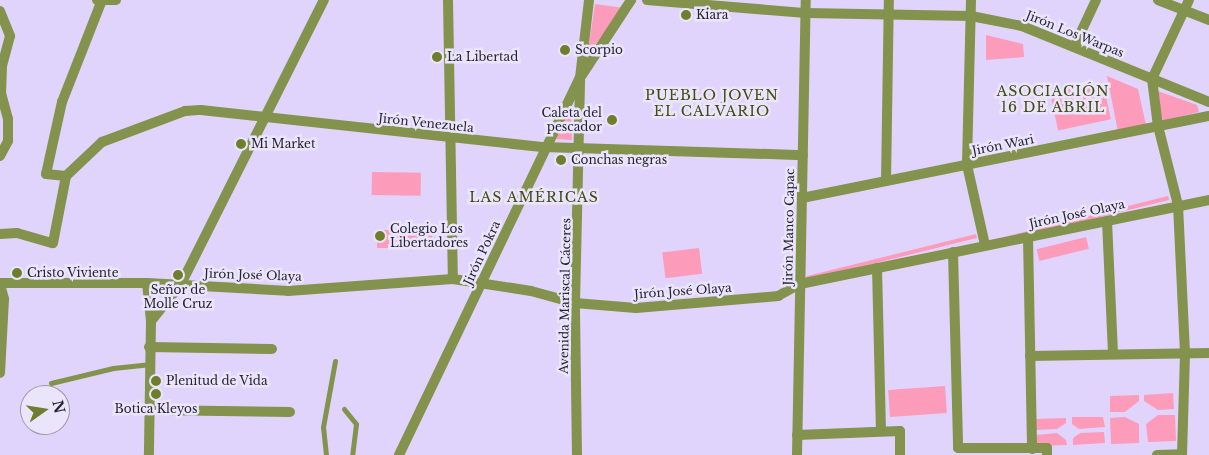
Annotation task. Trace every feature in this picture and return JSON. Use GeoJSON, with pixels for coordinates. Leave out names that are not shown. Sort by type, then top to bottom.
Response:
{"type":"FeatureCollection","features":[{"type":"Feature","properties":{"kind":"street"},"geometry":{"type":"LineString","coordinates":[[0,234],[17,233],[53,243],[66,176],[46,174],[62,102],[100,1],[116,0]]}},
{"type":"Feature","properties":{"kind":"street"},"geometry":{"type":"LineString","coordinates":[[151,322],[181,284],[262,118],[324,0]]}},
{"type":"Feature","properties":{"kind":"street"},"geometry":{"type":"LineString","coordinates":[[448,0],[453,279]]}},
{"type":"Feature","properties":{"kind":"street","name":"Jirón Pokra"},"geometry":{"type":"LineString","coordinates":[[399,455],[481,285],[544,148],[580,78],[589,0]]}},
{"type":"Feature","properties":{"kind":"street"},"geometry":{"type":"LineString","coordinates":[[580,78],[631,0]]}},
{"type":"Feature","properties":{"kind":"street","name":"Jirón Los Warpas"},"geometry":{"type":"LineString","coordinates":[[647,0],[806,13],[971,16],[1022,26],[1209,102]]}},
{"type":"Feature","properties":{"kind":"street","name":"Jirón Manco Capac"},"geometry":{"type":"LineString","coordinates":[[797,455],[806,0]]}},
{"type":"Feature","properties":{"kind":"street"},"geometry":{"type":"LineString","coordinates":[[886,182],[889,0]]}},
{"type":"Feature","properties":{"kind":"street"},"geometry":{"type":"LineString","coordinates":[[971,0],[967,165],[985,246]]}},
{"type":"Feature","properties":{"kind":"street"},"geometry":{"type":"LineString","coordinates":[[1074,47],[1096,0]]}},
{"type":"Feature","properties":{"kind":"street"},"geometry":{"type":"LineString","coordinates":[[1158,0],[1183,12],[1209,20]]}},
{"type":"Feature","properties":{"kind":"street"},"geometry":{"type":"LineString","coordinates":[[1158,455],[1182,454],[1185,353],[1178,205],[1158,126],[1152,79],[1188,0]]}},
{"type":"Feature","properties":{"kind":"street"},"geometry":{"type":"LineString","coordinates":[[0,11],[10,36],[2,66],[1,93],[8,119],[8,141],[0,156]]}},
{"type":"Feature","properties":{"kind":"street","name":"Avenida Mariscal Cáceres"},"geometry":{"type":"LineString","coordinates":[[577,455],[575,303],[581,148],[580,78]]}},
{"type":"Feature","properties":{"kind":"street","name":"Jirón Venezuela"},"geometry":{"type":"LineString","coordinates":[[66,176],[102,142],[185,111],[544,148],[803,154]]}},
{"type":"Feature","properties":{"kind":"street","name":"Jirón Wari"},"geometry":{"type":"LineString","coordinates":[[802,198],[1209,116]]}},
{"type":"Feature","properties":{"kind":"street","name":"Jirón José Olaya"},"geometry":{"type":"LineString","coordinates":[[0,284],[147,283],[288,290],[453,279],[481,285],[531,291],[575,303],[636,308],[778,296],[800,284],[1209,200]]}},
{"type":"Feature","properties":{"kind":"street"},"geometry":{"type":"LineString","coordinates":[[1107,221],[1113,354]]}},
{"type":"Feature","properties":{"kind":"street"},"geometry":{"type":"LineString","coordinates":[[1028,236],[1032,449]]}},
{"type":"Feature","properties":{"kind":"street"},"geometry":{"type":"LineString","coordinates":[[954,252],[958,448],[1047,448],[1047,455]]}},
{"type":"Feature","properties":{"kind":"street"},"geometry":{"type":"LineString","coordinates":[[877,268],[881,431]]}},
{"type":"Feature","properties":{"kind":"street"},"geometry":{"type":"LineString","coordinates":[[147,283],[151,322],[149,346],[149,455]]}},
{"type":"Feature","properties":{"kind":"street"},"geometry":{"type":"LineString","coordinates":[[0,284],[4,299],[0,373]]}},
{"type":"Feature","properties":{"kind":"street"},"geometry":{"type":"LineString","coordinates":[[149,346],[272,349]]}},
{"type":"Feature","properties":{"kind":"street"},"geometry":{"type":"LineString","coordinates":[[1030,356],[1209,353]]}},
{"type":"Feature","properties":{"kind":"street"},"geometry":{"type":"LineString","coordinates":[[149,410],[290,412]]}},
{"type":"Feature","properties":{"kind":"street"},"geometry":{"type":"LineString","coordinates":[[797,435],[900,431],[900,455]]}},
{"type":"Feature","properties":{"kind":"lane"},"geometry":{"type":"LineString","coordinates":[[326,455],[323,427],[335,361]]}},
{"type":"Feature","properties":{"kind":"lane"},"geometry":{"type":"LineString","coordinates":[[51,383],[113,368],[149,364]]}},
{"type":"Feature","properties":{"kind":"lane"},"geometry":{"type":"LineString","coordinates":[[344,409],[356,424],[352,455]]}},
{"type":"Feature","properties":{"kind":"shaded area"},"geometry":{"type":"Polygon","coordinates":[[[595,4],[624,8],[589,52],[588,51],[595,4]]]}},
{"type":"Feature","properties":{"kind":"shaded area"},"geometry":{"type":"Polygon","coordinates":[[[986,35],[1023,44],[1024,57],[986,60],[986,35]]]}},
{"type":"Feature","properties":{"kind":"shaded area"},"geometry":{"type":"Polygon","coordinates":[[[1107,76],[1138,89],[1146,125],[1118,132],[1107,76]]]}},
{"type":"Feature","properties":{"kind":"shaded area"},"geometry":{"type":"Polygon","coordinates":[[[1103,82],[1111,119],[1058,130],[1050,93],[1103,82]]]}},
{"type":"Feature","properties":{"kind":"shaded area"},"geometry":{"type":"Polygon","coordinates":[[[1155,90],[1197,105],[1199,112],[1163,121],[1155,90]]]}},
{"type":"Feature","properties":{"kind":"shaded area"},"geometry":{"type":"Polygon","coordinates":[[[571,107],[572,140],[555,139],[571,107]]]}},
{"type":"Feature","properties":{"kind":"shaded area"},"geometry":{"type":"Polygon","coordinates":[[[372,172],[421,173],[421,196],[372,195],[372,172]]]}},
{"type":"Feature","properties":{"kind":"shaded area"},"geometry":{"type":"Polygon","coordinates":[[[1168,196],[1169,200],[990,244],[989,241],[1168,196]]]}},
{"type":"Feature","properties":{"kind":"shaded area"},"geometry":{"type":"Polygon","coordinates":[[[377,230],[432,230],[432,248],[377,248],[377,230]]]}},
{"type":"Feature","properties":{"kind":"shaded area"},"geometry":{"type":"Polygon","coordinates":[[[976,234],[977,238],[807,280],[806,276],[976,234]]]}},
{"type":"Feature","properties":{"kind":"shaded area"},"geometry":{"type":"Polygon","coordinates":[[[1086,237],[1089,249],[1039,261],[1037,249],[1086,237]]]}},
{"type":"Feature","properties":{"kind":"shaded area"},"geometry":{"type":"Polygon","coordinates":[[[699,248],[702,274],[665,278],[662,253],[699,248]]]}},
{"type":"Feature","properties":{"kind":"shaded area"},"geometry":{"type":"Polygon","coordinates":[[[945,386],[947,413],[890,417],[888,390],[945,386]]]}},
{"type":"Feature","properties":{"kind":"shaded area"},"geometry":{"type":"Polygon","coordinates":[[[1173,393],[1174,409],[1158,410],[1144,401],[1144,395],[1173,393]]]}},
{"type":"Feature","properties":{"kind":"shaded area"},"geometry":{"type":"Polygon","coordinates":[[[1139,395],[1139,401],[1125,412],[1110,412],[1110,396],[1139,395]]]}},
{"type":"Feature","properties":{"kind":"shaded area"},"geometry":{"type":"Polygon","coordinates":[[[1158,415],[1175,415],[1176,441],[1148,442],[1146,424],[1158,415]]]}},
{"type":"Feature","properties":{"kind":"shaded area"},"geometry":{"type":"Polygon","coordinates":[[[1072,417],[1103,417],[1105,427],[1079,429],[1072,424],[1072,417]]]}},
{"type":"Feature","properties":{"kind":"shaded area"},"geometry":{"type":"Polygon","coordinates":[[[1125,417],[1139,424],[1139,443],[1111,444],[1110,418],[1125,417]]]}},
{"type":"Feature","properties":{"kind":"shaded area"},"geometry":{"type":"Polygon","coordinates":[[[1066,418],[1066,423],[1057,429],[1035,430],[1034,419],[1066,418]]]}},
{"type":"Feature","properties":{"kind":"shaded area"},"geometry":{"type":"Polygon","coordinates":[[[1104,432],[1105,443],[1073,445],[1073,438],[1080,433],[1104,432]]]}},
{"type":"Feature","properties":{"kind":"shaded area"},"geometry":{"type":"Polygon","coordinates":[[[1057,433],[1066,440],[1067,445],[1036,446],[1036,435],[1057,433]]]}},
{"type":"Feature","properties":{"kind":"place","name":"Kiara"},"geometry":{"type":"Point","coordinates":[686,15]}},
{"type":"Feature","properties":{"kind":"place","name":"Scorpio"},"geometry":{"type":"Point","coordinates":[565,50]}},
{"type":"Feature","properties":{"kind":"place","name":"La Libertad"},"geometry":{"type":"Point","coordinates":[437,57]}},
{"type":"Feature","properties":{"kind":"place","name":"Caleta del pescador"},"geometry":{"type":"Point","coordinates":[612,120]}},
{"type":"Feature","properties":{"kind":"place","name":"Mi Market"},"geometry":{"type":"Point","coordinates":[241,144]}},
{"type":"Feature","properties":{"kind":"place","name":"Conchas negras"},"geometry":{"type":"Point","coordinates":[561,160]}},
{"type":"Feature","properties":{"kind":"place","name":"Colegio Los Libertadores"},"geometry":{"type":"Point","coordinates":[380,236]}},
{"type":"Feature","properties":{"kind":"place","name":"Cristo Viviente"},"geometry":{"type":"Point","coordinates":[17,273]}},
{"type":"Feature","properties":{"kind":"place","name":"Señor de Molle Cruz"},"geometry":{"type":"Point","coordinates":[178,275]}},
{"type":"Feature","properties":{"kind":"place","name":"Plenitud de Vida"},"geometry":{"type":"Point","coordinates":[156,381]}},
{"type":"Feature","properties":{"kind":"place","name":"Botica Kleyos"},"geometry":{"type":"Point","coordinates":[156,394]}},
{"type":"Feature","properties":{"kind":"district","name":"ASOCIACIÓN 16 DE ABRIL"},"geometry":{"type":"Point","coordinates":[1053,99]}},
{"type":"Feature","properties":{"kind":"district","name":"PUEBLO JOVEN EL CALVARIO"},"geometry":{"type":"Point","coordinates":[712,104]}},
{"type":"Feature","properties":{"kind":"district","name":"LAS AMÉRICAS"},"geometry":{"type":"Point","coordinates":[534,197]}}]}
